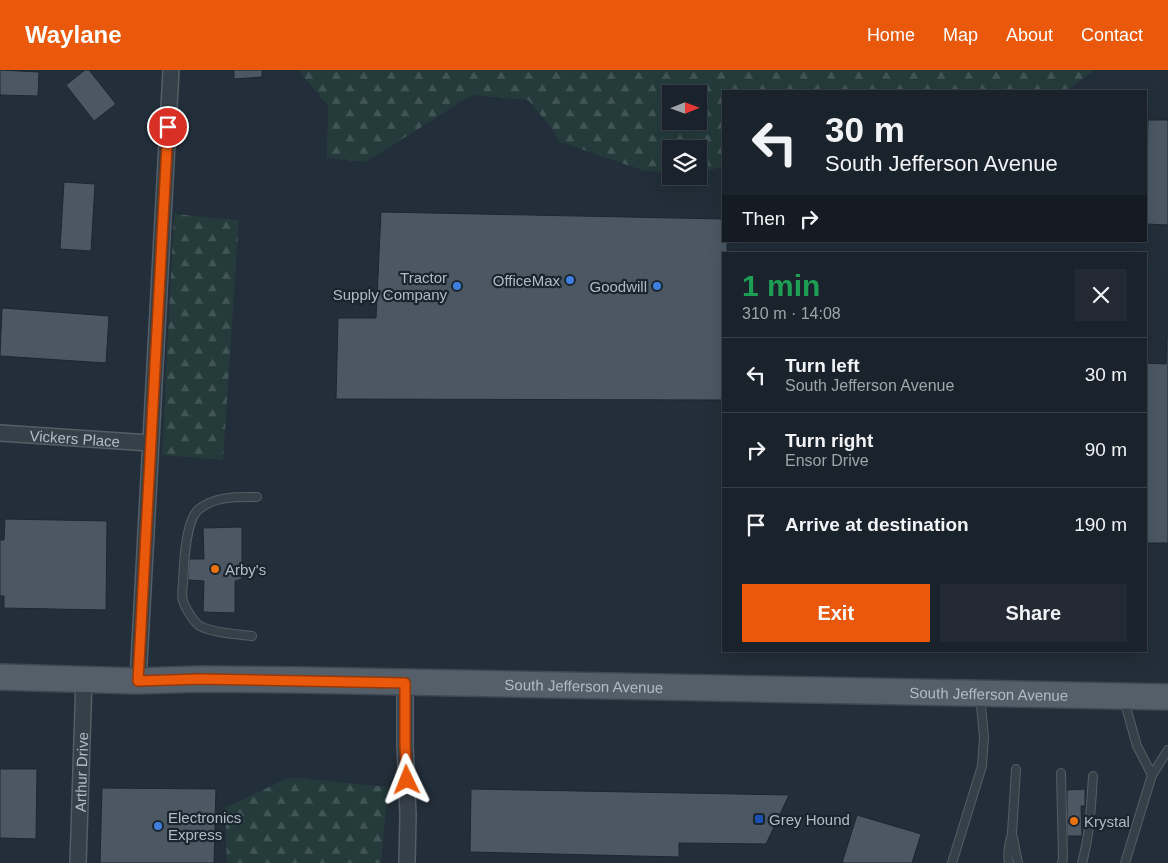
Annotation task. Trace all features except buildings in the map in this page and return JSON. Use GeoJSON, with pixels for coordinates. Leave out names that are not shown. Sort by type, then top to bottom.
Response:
{"type":"FeatureCollection","features":[{"type":"Feature","properties":{"kind":"main road","name":"South Jefferson Avenue"},"geometry":{"type":"LineString","coordinates":[[0,677],[138,681],[200,679],[1168,697]]}},
{"type":"Feature","properties":{"kind":"street"},"geometry":{"type":"LineString","coordinates":[[138,681],[171,70]]}},
{"type":"Feature","properties":{"kind":"street","name":"Vickers Place"},"geometry":{"type":"LineString","coordinates":[[0,433],[150,443]]}},
{"type":"Feature","properties":{"kind":"street","name":"Arthur Drive"},"geometry":{"type":"LineString","coordinates":[[78,863],[84,679]]}},
{"type":"Feature","properties":{"kind":"street"},"geometry":{"type":"LineString","coordinates":[[405,683],[408,815],[407,863]]}},
{"type":"Feature","properties":{"kind":"lane"},"geometry":{"type":"LineString","coordinates":[[252,636],[217,631],[199,626],[182,600],[185,551],[190,523],[197,510],[212,501],[228,497],[257,497]]}},
{"type":"Feature","properties":{"kind":"lane"},"geometry":{"type":"LineString","coordinates":[[952,863],[982,766],[984,737],[980,694]]}},
{"type":"Feature","properties":{"kind":"lane"},"geometry":{"type":"LineString","coordinates":[[1124,697],[1137,746],[1152,775]]}},
{"type":"Feature","properties":{"kind":"lane"},"geometry":{"type":"LineString","coordinates":[[1125,863],[1152,775],[1168,750]]}},
{"type":"Feature","properties":{"kind":"lane"},"geometry":{"type":"LineString","coordinates":[[1009,863],[1016,769]]}},
{"type":"Feature","properties":{"kind":"lane"},"geometry":{"type":"LineString","coordinates":[[1060,773],[1062,863]]}},
{"type":"Feature","properties":{"kind":"lane"},"geometry":{"type":"LineString","coordinates":[[1082,863],[1090,825],[1092,776]]}},
{"type":"Feature","properties":{"kind":"lane"},"geometry":{"type":"LineString","coordinates":[[1012,833],[1018,863]]}},
{"type":"Feature","properties":{"kind":"green space"},"geometry":{"type":"Polygon","coordinates":[[[298,70],[1095,70],[1067,90],[722,90],[722,167],[707,171],[707,140],[662,140],[662,172],[645,171],[560,142],[550,126],[528,100],[472,95],[366,162],[327,158],[328,106],[298,70]]]}},
{"type":"Feature","properties":{"kind":"green space"},"geometry":{"type":"Polygon","coordinates":[[[174,214],[239,220],[223,460],[162,455],[174,214]]]}},
{"type":"Feature","properties":{"kind":"green space"},"geometry":{"type":"Polygon","coordinates":[[[290,777],[388,787],[381,863],[227,863],[225,808],[290,777]]]}},
{"type":"Feature","properties":{"kind":"place","name":"OfficeMax"},"geometry":{"type":"Point","coordinates":[570,280]}},
{"type":"Feature","properties":{"kind":"place","name":"Tractor Supply Company"},"geometry":{"type":"Point","coordinates":[457,286]}},
{"type":"Feature","properties":{"kind":"place","name":"Goodwill"},"geometry":{"type":"Point","coordinates":[657,286]}},
{"type":"Feature","properties":{"kind":"place","name":"Arby's"},"geometry":{"type":"Point","coordinates":[215,569]}},
{"type":"Feature","properties":{"kind":"place","name":"Grey Hound"},"geometry":{"type":"Point","coordinates":[759,819]}},
{"type":"Feature","properties":{"kind":"place","name":"Krystal"},"geometry":{"type":"Point","coordinates":[1074,821]}},
{"type":"Feature","properties":{"kind":"place","name":"Electronics Express"},"geometry":{"type":"Point","coordinates":[158,826]}},
{"type":"Feature","properties":{"kind":"route"},"geometry":{"type":"LineString","coordinates":[[168,127],[138,681],[200,679],[405,683],[407,780]]}}]}
